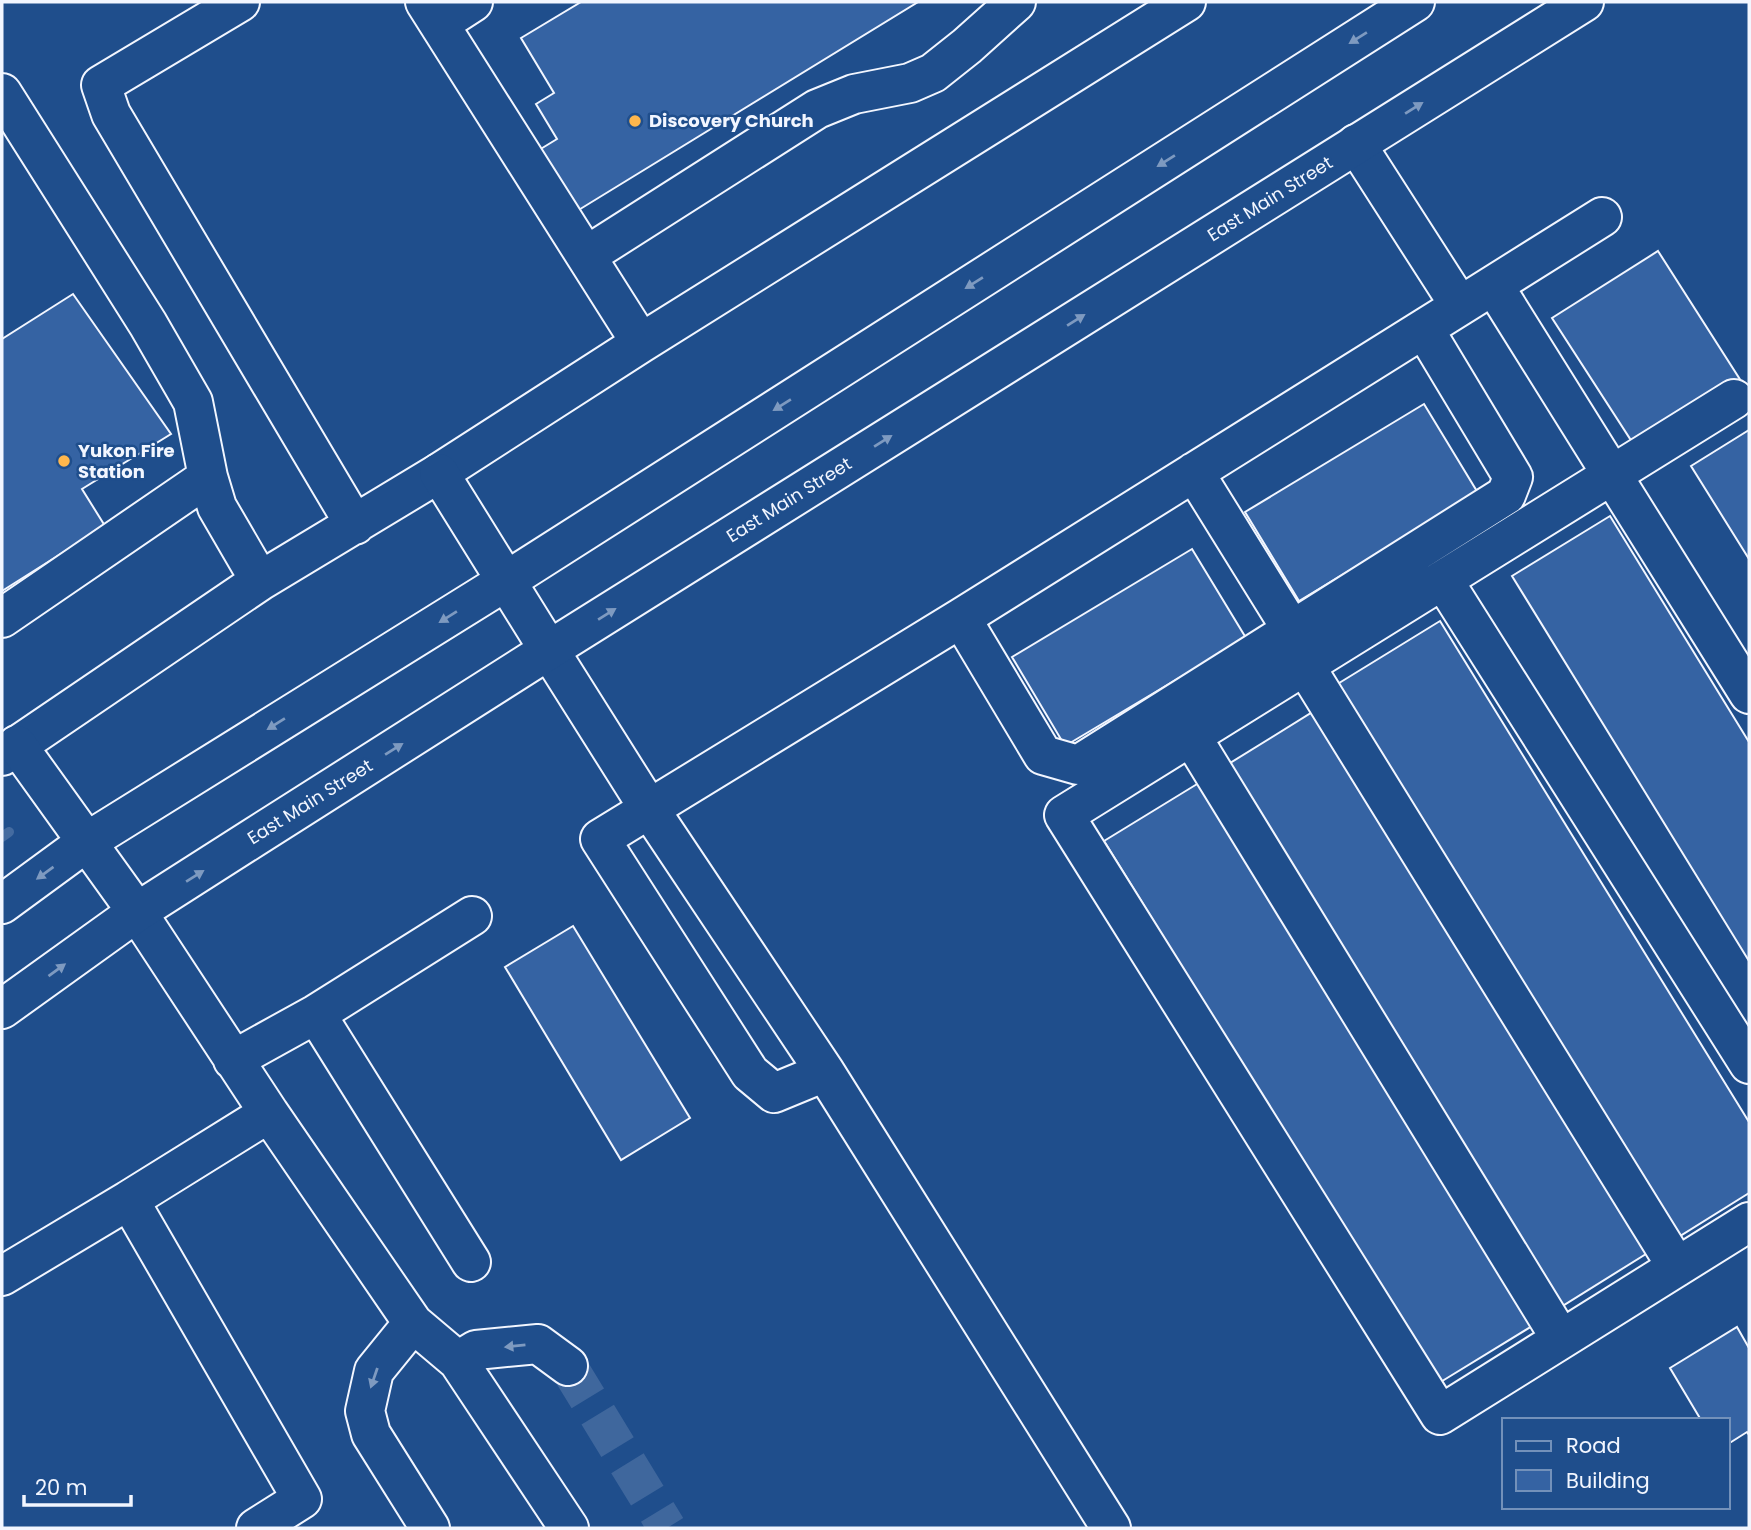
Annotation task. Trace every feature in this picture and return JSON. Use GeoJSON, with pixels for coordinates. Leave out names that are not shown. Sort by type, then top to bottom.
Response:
{"type":"FeatureCollection","features":[{"type":"Feature","properties":{"kind":"main road"},"geometry":{"type":"LineString","coordinates":[[240,2],[101,85],[111,114],[355,526]]}},
{"type":"Feature","properties":{"kind":"main road"},"geometry":{"type":"LineString","coordinates":[[473,2],[432,13],[641,343]]}},
{"type":"Feature","properties":{"kind":"main road"},"geometry":{"type":"LineString","coordinates":[[586,256],[817,109],[854,94],[910,83],[933,73],[1016,2]]}},
{"type":"Feature","properties":{"kind":"main road"},"geometry":{"type":"LineString","coordinates":[[569,1528],[458,1361],[413,1323],[269,1114],[88,841],[7,741],[260,581],[355,526],[641,343],[1186,2]]}},
{"type":"Feature","properties":{"kind":"main road"},"geometry":{"type":"LineString","coordinates":[[2,904],[88,841],[506,580],[1415,2]]}},
{"type":"Feature","properties":{"kind":"main road","name":"East Main Street"},"geometry":{"type":"LineString","coordinates":[[2,1009],[137,912],[549,650],[1584,2]]}},
{"type":"Feature","properties":{"kind":"main road"},"geometry":{"type":"LineString","coordinates":[[2,93],[148,324],[193,402],[217,507],[260,581]]}},
{"type":"Feature","properties":{"kind":"main road"},"geometry":{"type":"LineString","coordinates":[[1356,144],[1460,306]]}},
{"type":"Feature","properties":{"kind":"main road"},"geometry":{"type":"LineString","coordinates":[[825,1072],[774,1093],[750,1073],[600,839],[648,807],[961,618],[1602,217]]}},
{"type":"Feature","properties":{"kind":"main road"},"geometry":{"type":"LineString","coordinates":[[1494,286],[1749,694]]}},
{"type":"Feature","properties":{"kind":"main road"},"geometry":{"type":"LineString","coordinates":[[961,618],[1043,755],[1078,765],[1506,495],[1513,477],[1424,329]]}},
{"type":"Feature","properties":{"kind":"main road"},"geometry":{"type":"LineString","coordinates":[[1734,399],[1064,815],[1440,1415],[1749,1222]]}},
{"type":"Feature","properties":{"kind":"main road"},"geometry":{"type":"LineString","coordinates":[[1194,472],[1292,630]]}},
{"type":"Feature","properties":{"kind":"main road"},"geometry":{"type":"LineString","coordinates":[[439,473],[648,807],[825,1072],[1111,1528]]}},
{"type":"Feature","properties":{"kind":"main road"},"geometry":{"type":"LineString","coordinates":[[2,618],[208,477]]}},
{"type":"Feature","properties":{"kind":"main road"},"geometry":{"type":"LineString","coordinates":[[1443,579],[1749,1064]]}},
{"type":"Feature","properties":{"kind":"main road"},"geometry":{"type":"LineString","coordinates":[[1305,666],[1677,1267]]}},
{"type":"Feature","properties":{"kind":"main road"},"geometry":{"type":"LineString","coordinates":[[1191,736],[1561,1339]]}},
{"type":"Feature","properties":{"kind":"main road"},"geometry":{"type":"LineString","coordinates":[[233,1060],[316,1014],[472,916]]}},
{"type":"Feature","properties":{"kind":"main road"},"geometry":{"type":"LineString","coordinates":[[316,1014],[471,1262]]}},
{"type":"Feature","properties":{"kind":"main road"},"geometry":{"type":"LineString","coordinates":[[2,1276],[269,1114]]}},
{"type":"Feature","properties":{"kind":"main road"},"geometry":{"type":"LineString","coordinates":[[129,1200],[302,1499],[256,1528]]}},
{"type":"Feature","properties":{"kind":"main road"},"geometry":{"type":"LineString","coordinates":[[413,1323],[374,1371],[365,1411],[371,1434],[430,1528]]}},
{"type":"Feature","properties":{"kind":"main road"},"geometry":{"type":"LineString","coordinates":[[458,1361],[476,1350],[538,1344],[568,1366]]}},
{"type":"Feature","properties":{"kind":"building","name":"Discovery Church"},"geometry":{"type":"Polygon","coordinates":[[[581,2],[918,2],[577,211],[539,150],[557,139],[536,104],[554,93],[521,38],[581,2]]]}},
{"type":"Feature","properties":{"kind":"building"},"geometry":{"type":"Polygon","coordinates":[[[1658,251],[1741,381],[1636,448],[1552,318],[1658,251]]]}},
{"type":"Feature","properties":{"kind":"building","name":"Yukon Fire Station"},"geometry":{"type":"Polygon","coordinates":[[[73,294],[171,434],[82,489],[105,526],[2,591],[2,339],[73,294]]]}},
{"type":"Feature","properties":{"kind":"building"},"geometry":{"type":"Polygon","coordinates":[[[1424,404],[1478,493],[1299,601],[1245,512],[1424,404]]]}},
{"type":"Feature","properties":{"kind":"building"},"geometry":{"type":"Polygon","coordinates":[[[1749,430],[1749,559],[1691,466],[1749,430]]]}},
{"type":"Feature","properties":{"kind":"building"},"geometry":{"type":"Polygon","coordinates":[[[1610,516],[1749,742],[1749,961],[1512,576],[1610,516]]]}},
{"type":"Feature","properties":{"kind":"building"},"geometry":{"type":"Polygon","coordinates":[[[1192,549],[1246,638],[1065,746],[1012,657],[1192,549]]]}},
{"type":"Feature","properties":{"kind":"building"},"geometry":{"type":"Polygon","coordinates":[[[1440,621],[1749,1122],[1749,1193],[1672,1241],[1331,688],[1440,621]]]}},
{"type":"Feature","properties":{"kind":"building"},"geometry":{"type":"Polygon","coordinates":[[[1319,708],[1654,1249],[1556,1310],[1222,768],[1319,708]]]}},
{"type":"Feature","properties":{"kind":"building"},"geometry":{"type":"Polygon","coordinates":[[[1202,781],[1537,1323],[1439,1383],[1104,841],[1202,781]]]}},
{"type":"Feature","properties":{"kind":"building"},"geometry":{"type":"Polygon","coordinates":[[[573,926],[690,1118],[621,1160],[505,967],[573,926]]]}},
{"type":"Feature","properties":{"kind":"building"},"geometry":{"type":"Polygon","coordinates":[[[1737,1327],[1749,1348],[1749,1435],[1747,1432],[1730,1443],[1730,1418],[1700,1418],[1670,1368],[1737,1327]]]}},
{"type":"Feature","properties":{"kind":"waterway"},"geometry":{"type":"LineString","coordinates":[[2,837],[9,832]]}},
{"type":"Feature","properties":{"kind":"tunnel"},"geometry":{"type":"LineString","coordinates":[[568,1366],[667,1528]]}},
{"type":"Feature","properties":{"kind":"place","name":"Discovery Church"},"geometry":{"type":"Point","coordinates":[635,121]}},
{"type":"Feature","properties":{"kind":"place","name":"Yukon Fire Station"},"geometry":{"type":"Point","coordinates":[64,461]}}]}
